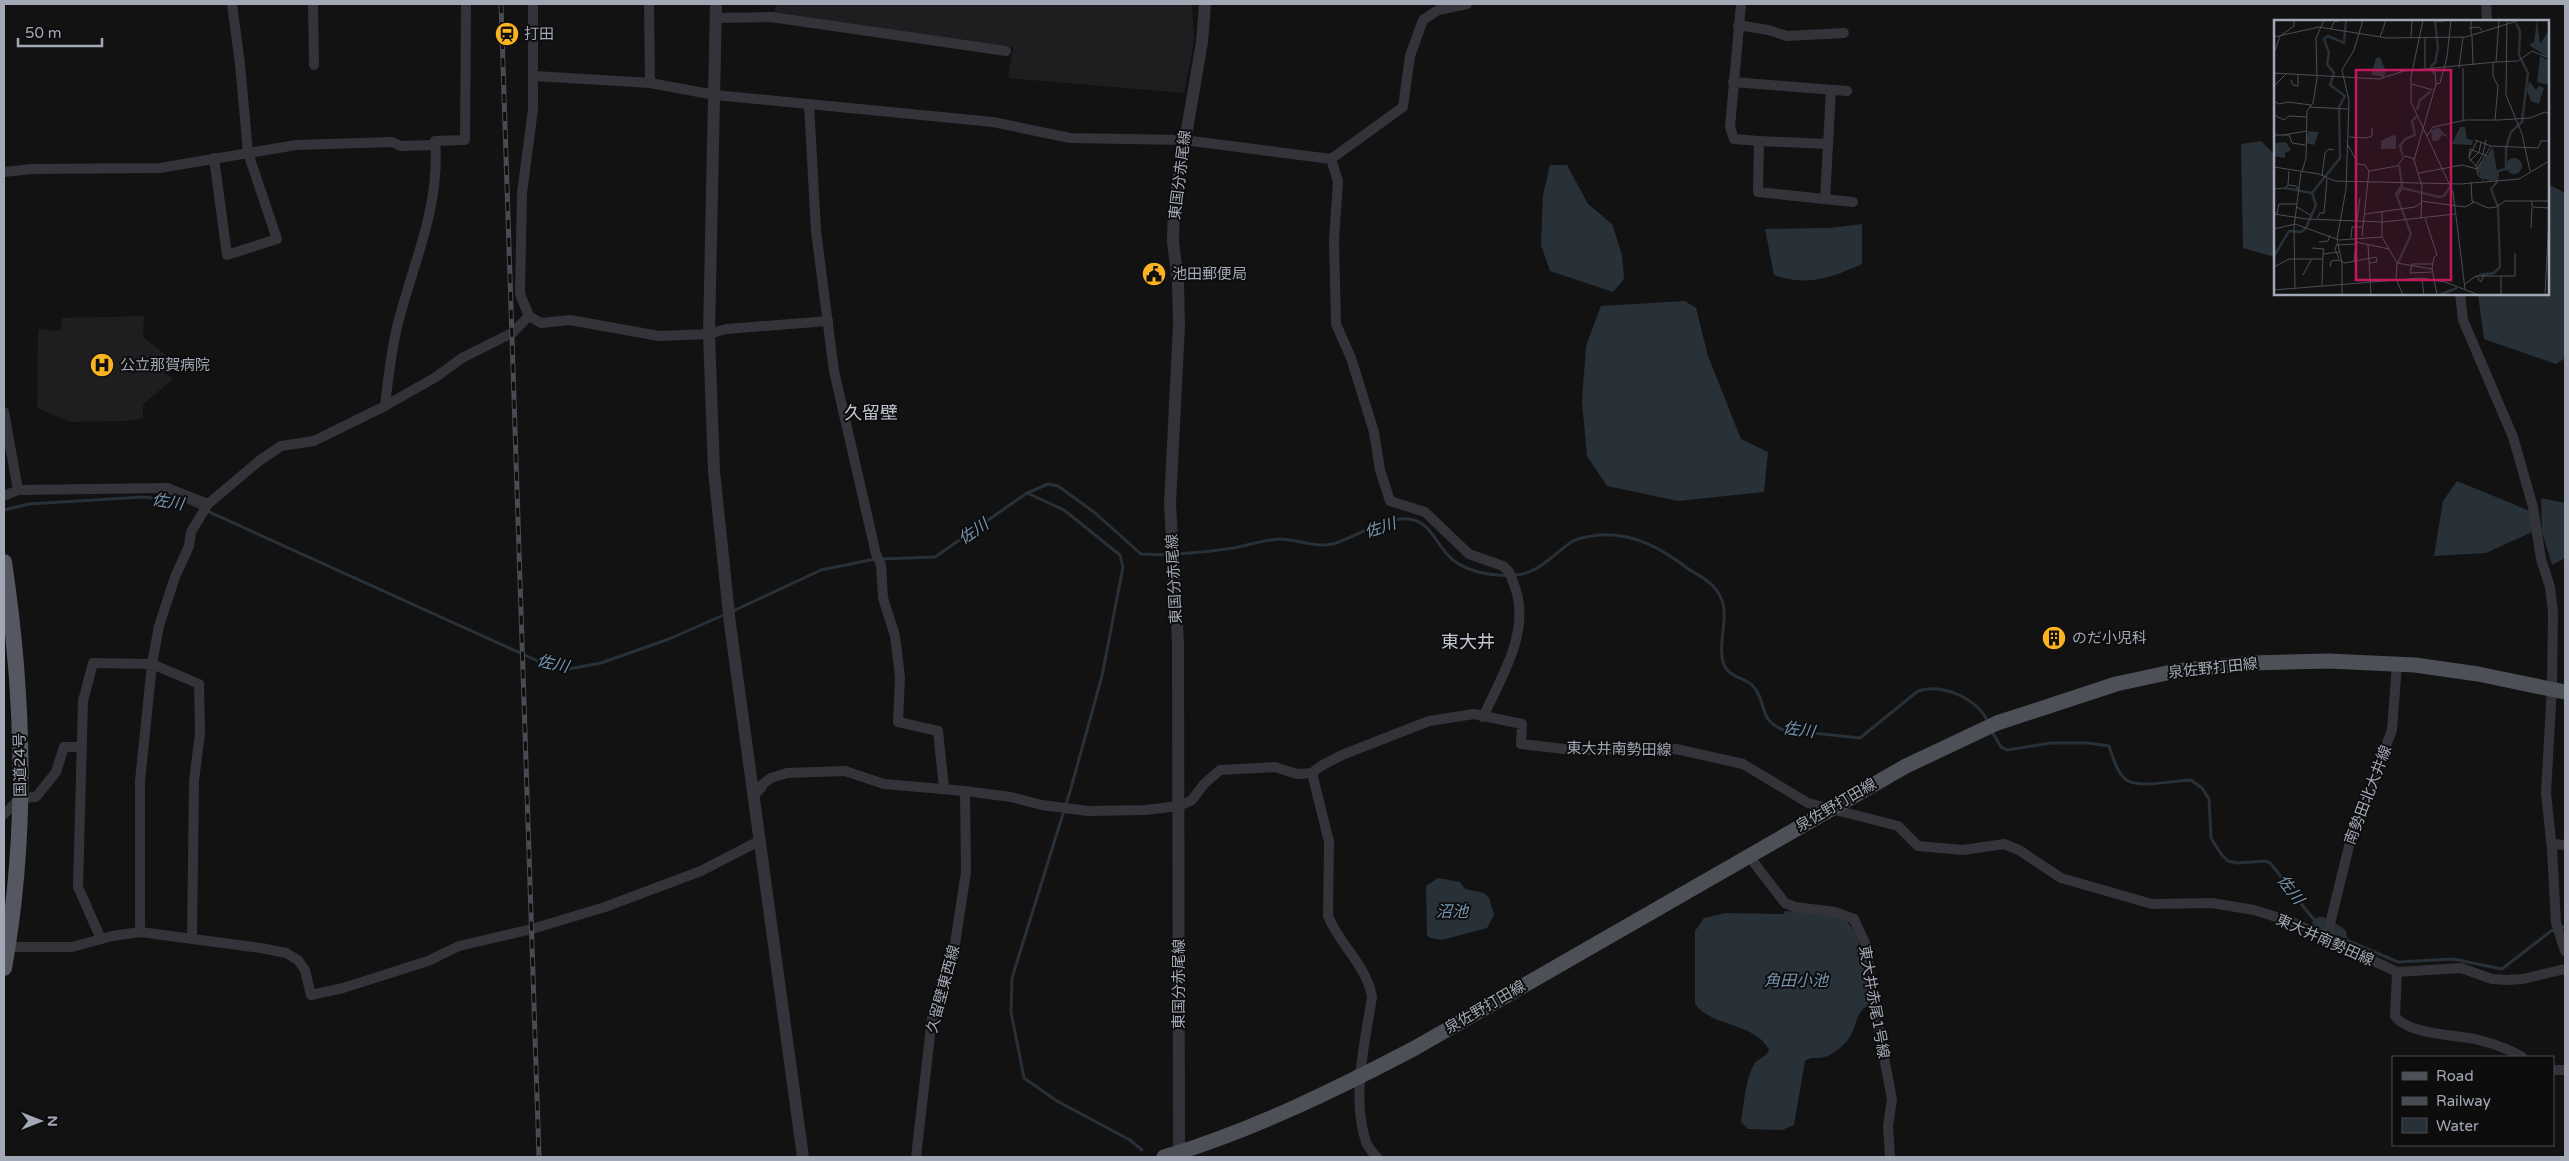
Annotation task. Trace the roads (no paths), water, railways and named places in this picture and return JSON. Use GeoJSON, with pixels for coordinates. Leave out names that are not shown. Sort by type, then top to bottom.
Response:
{"type":"FeatureCollection","features":[{"type":"Feature","properties":{"kind":"highway","name":"国道24号"},"geometry":{"type":"LineString","coordinates":[[4,562],[13,622],[18,689],[21,798],[16,880],[4,968]]}},
{"type":"Feature","properties":{"kind":"main road","name":"泉佐野打田線"},"geometry":{"type":"LineString","coordinates":[[1164,1157],[1179,1155],[1261,1121],[1361,1076],[1415,1048],[1748,855],[1906,766],[1981,730],[2116,684],[2176,671],[2262,663],[2328,661],[2397,664],[2478,674],[2558,691]]}},
{"type":"Feature","properties":{"kind":"street"},"geometry":{"type":"LineString","coordinates":[[214,158],[227,255],[277,239],[248,153],[232,4]]}},
{"type":"Feature","properties":{"kind":"street"},"geometry":{"type":"LineString","coordinates":[[313,4],[314,65]]}},
{"type":"Feature","properties":{"kind":"street"},"geometry":{"type":"LineString","coordinates":[[385,406],[389,366],[398,326],[432,209],[435,141],[465,140],[466,4]]}},
{"type":"Feature","properties":{"kind":"street"},"geometry":{"type":"LineString","coordinates":[[533,4],[533,109],[522,193],[520,294],[529,316],[541,323],[570,320],[659,336],[710,334],[726,329],[828,321]]}},
{"type":"Feature","properties":{"kind":"street"},"geometry":{"type":"LineString","coordinates":[[648,4],[650,83]]}},
{"type":"Feature","properties":{"kind":"street"},"geometry":{"type":"LineString","coordinates":[[716,4],[710,334],[714,471],[730,624],[803,1157]]}},
{"type":"Feature","properties":{"kind":"street","name":"東国分赤尾線"},"geometry":{"type":"LineString","coordinates":[[1179,1155],[1178,642],[1172,548],[1170,470],[1178,325],[1178,284],[1173,242],[1174,205],[1202,42],[1206,4]]}},
{"type":"Feature","properties":{"kind":"street"},"geometry":{"type":"LineString","coordinates":[[534,76],[650,83],[715,95],[993,122],[1070,138],[1184,140],[1331,159],[1403,107],[1410,56],[1423,20],[1438,10],[1467,4]]}},
{"type":"Feature","properties":{"kind":"street"},"geometry":{"type":"LineString","coordinates":[[1740,4],[1730,127],[1734,139],[1828,144]]}},
{"type":"Feature","properties":{"kind":"street"},"geometry":{"type":"LineString","coordinates":[[2486,4],[2487,20]]}},
{"type":"Feature","properties":{"kind":"street"},"geometry":{"type":"LineString","coordinates":[[716,18],[771,17],[1006,51]]}},
{"type":"Feature","properties":{"kind":"street"},"geometry":{"type":"LineString","coordinates":[[1738,25],[1768,30],[1787,36],[1844,33]]}},
{"type":"Feature","properties":{"kind":"street"},"geometry":{"type":"LineString","coordinates":[[1733,82],[1848,91]]}},
{"type":"Feature","properties":{"kind":"street"},"geometry":{"type":"LineString","coordinates":[[1825,199],[1830,90]]}},
{"type":"Feature","properties":{"kind":"street"},"geometry":{"type":"LineString","coordinates":[[809,105],[816,231],[834,371],[876,554],[881,565],[883,598],[896,636],[900,677],[898,722],[938,731],[944,788]]}},
{"type":"Feature","properties":{"kind":"street"},"geometry":{"type":"LineString","coordinates":[[1759,140],[1758,192],[1853,202]]}},
{"type":"Feature","properties":{"kind":"street"},"geometry":{"type":"LineString","coordinates":[[4,172],[32,169],[160,168],[296,145],[392,142],[402,146],[435,145]]}},
{"type":"Feature","properties":{"kind":"street"},"geometry":{"type":"LineString","coordinates":[[1331,159],[1338,181],[1334,240],[1336,324],[1351,358],[1374,432],[1380,470],[1390,501],[1425,512],[1469,554],[1508,569],[1518,594],[1519,630],[1516,644],[1483,717]]}},
{"type":"Feature","properties":{"kind":"street"},"geometry":{"type":"LineString","coordinates":[[2460,295],[2463,320],[2513,437],[2533,507],[2541,560],[2550,587],[2558,691],[2546,793],[2552,844],[2556,923],[2565,951]]}},
{"type":"Feature","properties":{"kind":"street"},"geometry":{"type":"LineString","coordinates":[[140,932],[140,781],[152,664],[159,626],[175,577],[189,546],[191,532],[208,504],[260,461],[282,446],[314,441],[385,406],[436,377],[462,358],[512,333],[529,316]]}},
{"type":"Feature","properties":{"kind":"street"},"geometry":{"type":"LineString","coordinates":[[4,412],[18,490]]}},
{"type":"Feature","properties":{"kind":"street"},"geometry":{"type":"LineString","coordinates":[[4,496],[18,490],[167,488],[208,504]]}},
{"type":"Feature","properties":{"kind":"street"},"geometry":{"type":"LineString","coordinates":[[101,939],[78,887],[83,701],[93,663],[152,664],[200,684],[200,733],[194,781],[192,939]]}},
{"type":"Feature","properties":{"kind":"street","name":"南勢田北大井線"},"geometry":{"type":"LineString","coordinates":[[2327,933],[2348,846],[2392,730],[2397,664]]}},
{"type":"Feature","properties":{"kind":"street","name":"東大井南勢田線"},"geometry":{"type":"LineString","coordinates":[[1312,773],[1342,755],[1429,721],[1474,714],[1522,724],[1521,744],[1573,750],[1676,749],[1744,764],[1808,804],[1832,808],[1845,814],[1898,826],[1918,846],[1963,850],[2004,844],[2019,850],[2061,878],[2152,904],[2212,903],[2254,910],[2327,933],[2397,972],[2460,968],[2492,979],[2507,980],[2523,979],[2565,969]]}},
{"type":"Feature","properties":{"kind":"street"},"geometry":{"type":"LineString","coordinates":[[4,814],[21,798],[36,797],[56,772],[64,747],[81,747]]}},
{"type":"Feature","properties":{"kind":"street"},"geometry":{"type":"LineString","coordinates":[[753,796],[762,787],[760,786],[771,778],[787,773],[845,771],[884,784],[944,788],[1088,811],[1146,810],[1179,806],[1192,800],[1204,784],[1220,770],[1275,767],[1297,774],[1312,773],[1329,842],[1328,916],[1332,926],[1347,947],[1370,988],[1372,997],[1361,1076],[1361,1115],[1366,1144],[1377,1157]]}},
{"type":"Feature","properties":{"kind":"street","name":"久留壁東西線"},"geometry":{"type":"LineString","coordinates":[[916,1157],[932,1018],[946,985],[953,957],[966,872],[965,791]]}},
{"type":"Feature","properties":{"kind":"street"},"geometry":{"type":"LineString","coordinates":[[6,946],[72,947],[101,939],[140,932],[286,953],[298,960],[306,970],[310,995],[343,988],[428,961],[459,946],[532,929],[605,907],[701,871],[759,841]]}},
{"type":"Feature","properties":{"kind":"street"},"geometry":{"type":"LineString","coordinates":[[2552,844],[2565,845]]}},
{"type":"Feature","properties":{"kind":"street","name":"東大井赤尾1号線"},"geometry":{"type":"LineString","coordinates":[[1748,855],[1785,903],[1795,907],[1835,912],[1854,919],[1866,945],[1873,1000],[1892,1099],[1888,1126],[1890,1157]]}},
{"type":"Feature","properties":{"kind":"street"},"geometry":{"type":"LineString","coordinates":[[2397,972],[2395,1016],[2398,1021],[2408,1027],[2476,1040],[2511,1050],[2520,1056]]}},
{"type":"Feature","properties":{"kind":"water"},"geometry":{"type":"Polygon","coordinates":[[[2261,141],[2274,154],[2274,257],[2243,248],[2241,144],[2261,141]]]}},
{"type":"Feature","properties":{"kind":"water"},"geometry":{"type":"Polygon","coordinates":[[[1550,165],[1567,165],[1588,204],[1612,224],[1622,255],[1624,279],[1613,292],[1550,271],[1541,245],[1543,195],[1550,165]]]}},
{"type":"Feature","properties":{"kind":"water"},"geometry":{"type":"Polygon","coordinates":[[[2549,185],[2565,193],[2565,358],[2556,364],[2484,339],[2478,295],[2549,295],[2549,185]]]}},
{"type":"Feature","properties":{"kind":"water"},"geometry":{"type":"Polygon","coordinates":[[[1862,224],[1862,264],[1819,279],[1786,279],[1774,275],[1765,229],[1829,228],[1862,224]]]}},
{"type":"Feature","properties":{"kind":"water"},"geometry":{"type":"Polygon","coordinates":[[[1685,301],[1696,308],[1708,356],[1741,439],[1768,452],[1764,492],[1678,501],[1607,486],[1587,456],[1582,401],[1586,346],[1601,306],[1685,301]]]}},
{"type":"Feature","properties":{"kind":"water"},"geometry":{"type":"Polygon","coordinates":[[[2457,481],[2530,511],[2532,532],[2486,553],[2434,556],[2443,501],[2457,481]]]}},
{"type":"Feature","properties":{"kind":"water"},"geometry":{"type":"Polygon","coordinates":[[[2541,498],[2565,503],[2565,558],[2552,565],[2542,532],[2541,498]]]}},
{"type":"Feature","properties":{"kind":"water","name":"沼池"},"geometry":{"type":"Polygon","coordinates":[[[1438,878],[1460,882],[1465,889],[1484,893],[1489,898],[1494,915],[1487,928],[1442,940],[1430,938],[1427,935],[1426,886],[1438,878]]]}},
{"type":"Feature","properties":{"kind":"water","name":"角田小池"},"geometry":{"type":"Polygon","coordinates":[[[1785,911],[1814,912],[1836,916],[1850,925],[1860,946],[1869,1006],[1861,1011],[1847,1041],[1838,1049],[1824,1057],[1810,1058],[1805,1061],[1794,1125],[1782,1130],[1748,1129],[1741,1122],[1748,1079],[1755,1063],[1766,1055],[1769,1050],[1763,1041],[1754,1034],[1712,1017],[1695,1004],[1695,931],[1704,918],[1726,913],[1784,914],[1785,911]]]}},
{"type":"Feature","properties":{"kind":"waterway","name":"佐川"},"geometry":{"type":"LineString","coordinates":[[881,559],[935,557],[1027,493],[1048,484],[1058,486],[1094,512],[1141,554],[1170,555]]}},
{"type":"Feature","properties":{"kind":"waterway"},"geometry":{"type":"LineString","coordinates":[[1027,493],[1064,510],[1120,555],[1123,567],[1102,676],[1071,788],[1012,978],[1011,1012],[1024,1078],[1057,1101],[1130,1140],[1142,1150]]}},
{"type":"Feature","properties":{"kind":"waterway","name":"佐川"},"geometry":{"type":"LineString","coordinates":[[4,510],[29,504],[143,497],[185,501],[540,662],[569,669],[601,663],[669,639],[726,614]]}},
{"type":"Feature","properties":{"kind":"waterway","name":"佐川"},"geometry":{"type":"LineString","coordinates":[[1177,554],[1227,549],[1279,539],[1320,545],[1333,544],[1380,524],[1399,519],[1409,519],[1422,523],[1447,554],[1461,565],[1488,574],[1515,575],[1524,574],[1539,567],[1573,541],[1599,535],[1625,537],[1659,549],[1712,585],[1723,603],[1722,652],[1725,667],[1732,674],[1752,685],[1757,691],[1766,716],[1776,726],[1784,730],[1860,738],[1918,691],[1927,689],[1938,689],[1958,694],[1976,706],[1988,722]]}},
{"type":"Feature","properties":{"kind":"waterway","name":"佐川"},"geometry":{"type":"LineString","coordinates":[[731,612],[821,570],[875,559]]}},
{"type":"Feature","properties":{"kind":"waterway","name":"佐川"},"geometry":{"type":"LineString","coordinates":[[1991,730],[2001,747],[2007,750],[2051,743],[2088,743],[2109,746],[2119,771],[2129,782],[2156,784],[2191,780],[2202,788],[2209,799],[2211,838],[2221,854],[2228,861],[2237,863],[2266,861],[2270,863],[2321,927]]}},
{"type":"Feature","properties":{"kind":"waterway","name":"佐川"},"geometry":{"type":"LineString","coordinates":[[2337,936],[2398,962],[2453,959],[2502,969],[2551,931],[2565,926]]}},
{"type":"Feature","properties":{"kind":"waterway","name":"佐川"},"geometry":{"type":"LineString","coordinates":[[2321,927],[2337,936]]}},
{"type":"Feature","properties":{"kind":"railway"},"geometry":{"type":"LineString","coordinates":[[501,4],[539,1157]]}},
{"type":"Feature","properties":{"kind":"place","name":"打田"},"geometry":{"type":"Point","coordinates":[507,34]}},
{"type":"Feature","properties":{"kind":"place","name":"池田郵便局"},"geometry":{"type":"Point","coordinates":[1154,274]}},
{"type":"Feature","properties":{"kind":"place","name":"公立那賀病院"},"geometry":{"type":"Point","coordinates":[102,365]}},
{"type":"Feature","properties":{"kind":"place","name":"のだ小児科"},"geometry":{"type":"Point","coordinates":[2054,638]}},
{"type":"Feature","properties":{"kind":"district","name":"久留壁"},"geometry":{"type":"Point","coordinates":[871,413]}},
{"type":"Feature","properties":{"kind":"district","name":"東大井"},"geometry":{"type":"Point","coordinates":[1468,642]}}]}
